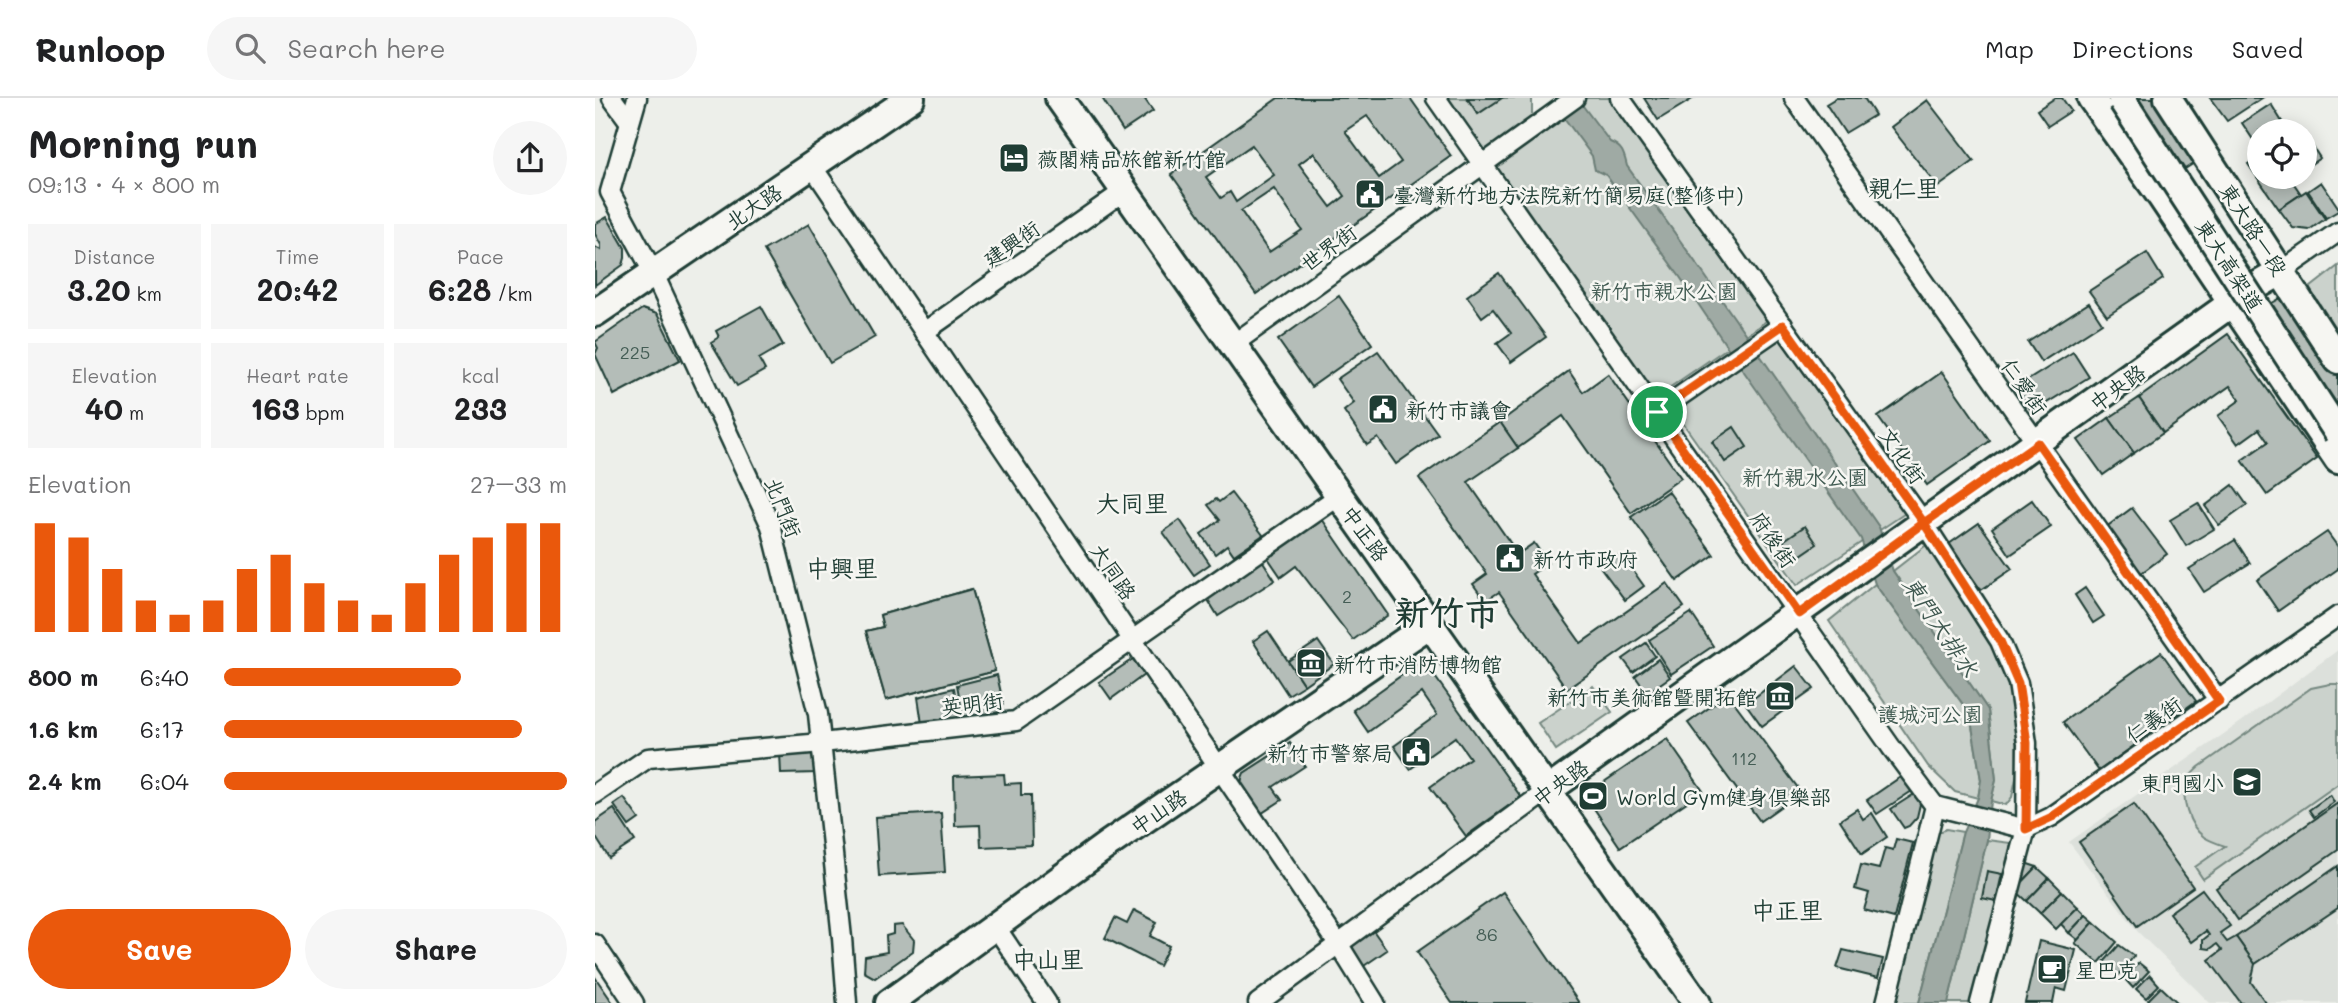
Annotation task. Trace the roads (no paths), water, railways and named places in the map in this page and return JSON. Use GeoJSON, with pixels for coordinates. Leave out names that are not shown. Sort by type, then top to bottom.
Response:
{"type":"FeatureCollection","features":[{"type":"Feature","properties":{"kind":"street"},"geometry":{"type":"LineString","coordinates":[[612,98],[629,121]]}},
{"type":"Feature","properties":{"kind":"street","name":"北門街"},"geometry":{"type":"LineString","coordinates":[[637,98],[603,190],[654,274],[771,526],[818,714],[847,1003]]}},
{"type":"Feature","properties":{"kind":"street","name":"北大路"},"geometry":{"type":"LineString","coordinates":[[595,313],[911,98]]}},
{"type":"Feature","properties":{"kind":"street","name":"中正路"},"geometry":{"type":"LineString","coordinates":[[1059,98],[1697,1003]]}},
{"type":"Feature","properties":{"kind":"street","name":"府後街"},"geometry":{"type":"LineString","coordinates":[[1436,98],[1935,806]]}},
{"type":"Feature","properties":{"kind":"street","name":"世界街"},"geometry":{"type":"LineString","coordinates":[[1232,345],[1575,98]]}},
{"type":"Feature","properties":{"kind":"street","name":"文化街"},"geometry":{"type":"LineString","coordinates":[[1620,98],[1924,523],[2000,641],[2018,683],[2027,743],[2026,829],[1980,1003]]}},
{"type":"Feature","properties":{"kind":"street","name":"仁愛街"},"geometry":{"type":"LineString","coordinates":[[1794,98],[2219,701]]}},
{"type":"Feature","properties":{"kind":"street"},"geometry":{"type":"LineString","coordinates":[[2091,98],[2162,198],[2338,460]]}},
{"type":"Feature","properties":{"kind":"street","name":"東大路一段"},"geometry":{"type":"LineString","coordinates":[[2168,98],[2338,360]]}},
{"type":"Feature","properties":{"kind":"street","name":"東大高架道"},"geometry":{"type":"LineString","coordinates":[[2128,99],[2338,401]]}},
{"type":"Feature","properties":{"kind":"street","name":"東大高架道"},"geometry":{"type":"LineString","coordinates":[[2128,99],[2338,433]]}},
{"type":"Feature","properties":{"kind":"street","name":"大同路"},"geometry":{"type":"LineString","coordinates":[[812,166],[1339,945],[1375,1003]]}},
{"type":"Feature","properties":{"kind":"street","name":"建興街"},"geometry":{"type":"LineString","coordinates":[[925,332],[1124,191]]}},
{"type":"Feature","properties":{"kind":"street","name":"中央路"},"geometry":{"type":"LineString","coordinates":[[1258,1003],[1547,791],[2233,303],[2338,232]]}},
{"type":"Feature","properties":{"kind":"street"},"geometry":{"type":"LineString","coordinates":[[1657,412],[1783,325]]}},
{"type":"Feature","properties":{"kind":"street","name":"英明街"},"geometry":{"type":"LineString","coordinates":[[595,794],[648,758],[822,743],[1016,721],[1339,496]]}},
{"type":"Feature","properties":{"kind":"street","name":"仁義街"},"geometry":{"type":"LineString","coordinates":[[2026,829],[2052,817],[2338,616]]}},
{"type":"Feature","properties":{"kind":"street","name":"中山路"},"geometry":{"type":"LineString","coordinates":[[889,1003],[1107,845],[1430,624]]}},
{"type":"Feature","properties":{"kind":"street"},"geometry":{"type":"LineString","coordinates":[[1886,1003],[1935,806],[2026,829]]}},
{"type":"Feature","properties":{"kind":"street"},"geometry":{"type":"LineString","coordinates":[[995,926],[1047,1003]]}},
{"type":"Feature","properties":{"kind":"street"},"geometry":{"type":"LineString","coordinates":[[595,944],[634,1003]]}},
{"type":"Feature","properties":{"kind":"place","name":"薇閣精品旅館新竹館"},"geometry":{"type":"Point","coordinates":[1014,158]}},
{"type":"Feature","properties":{"kind":"place","name":"臺灣新竹地方法院新竹簡易庭(整修中)"},"geometry":{"type":"Point","coordinates":[1370,194]}},
{"type":"Feature","properties":{"kind":"place","name":"新竹市議會"},"geometry":{"type":"Point","coordinates":[1383,409]}},
{"type":"Feature","properties":{"kind":"place","name":"新竹市政府"},"geometry":{"type":"Point","coordinates":[1510,558]}},
{"type":"Feature","properties":{"kind":"place","name":"新竹市消防博物館"},"geometry":{"type":"Point","coordinates":[1311,663]}},
{"type":"Feature","properties":{"kind":"place","name":"新竹市美術館暨開拓館"},"geometry":{"type":"Point","coordinates":[1780,696]}},
{"type":"Feature","properties":{"kind":"place","name":"新竹市警察局"},"geometry":{"type":"Point","coordinates":[1416,752]}},
{"type":"Feature","properties":{"kind":"place","name":"東門國小"},"geometry":{"type":"Point","coordinates":[2247,782]}},
{"type":"Feature","properties":{"kind":"place","name":"World Gym健身俱樂部"},"geometry":{"type":"Point","coordinates":[1593,796]}},
{"type":"Feature","properties":{"kind":"place","name":"星巴克"},"geometry":{"type":"Point","coordinates":[2052,969]}},
{"type":"Feature","properties":{"kind":"district","name":"親仁里"},"geometry":{"type":"Point","coordinates":[1904,187]}},
{"type":"Feature","properties":{"kind":"district","name":"大同里"},"geometry":{"type":"Point","coordinates":[1132,502]}},
{"type":"Feature","properties":{"kind":"district","name":"中興里"},"geometry":{"type":"Point","coordinates":[842,567]}},
{"type":"Feature","properties":{"kind":"district","name":"新竹市"},"geometry":{"type":"Point","coordinates":[1447,611]}},
{"type":"Feature","properties":{"kind":"district","name":"中正里"},"geometry":{"type":"Point","coordinates":[1787,909]}},
{"type":"Feature","properties":{"kind":"district","name":"中山里"},"geometry":{"type":"Point","coordinates":[1048,958]}},
{"type":"Feature","properties":{"kind":"park label","name":"新竹市親水公園"},"geometry":{"type":"Point","coordinates":[1664,290]}},
{"type":"Feature","properties":{"kind":"park label","name":"新竹親水公園"},"geometry":{"type":"Point","coordinates":[1805,476]}},
{"type":"Feature","properties":{"kind":"park label","name":"護城河公園"},"geometry":{"type":"Point","coordinates":[1930,713]}},
{"type":"Feature","properties":{"kind":"water label","name":"東門大排水"},"geometry":{"type":"Point","coordinates":[1941,626]}}]}
